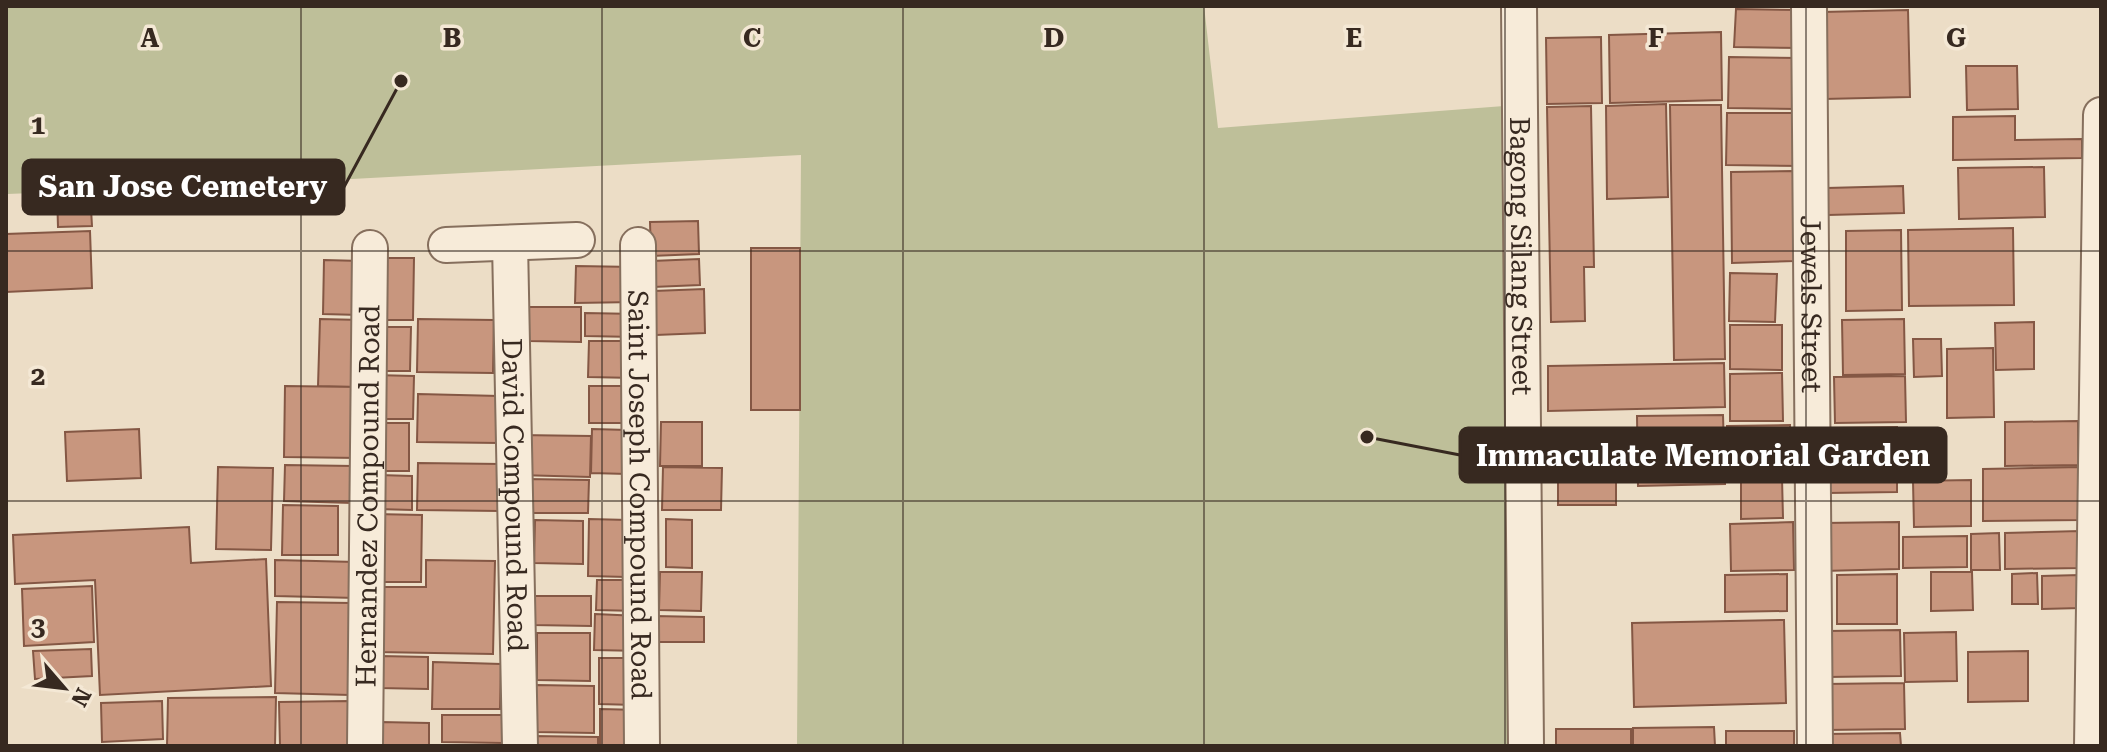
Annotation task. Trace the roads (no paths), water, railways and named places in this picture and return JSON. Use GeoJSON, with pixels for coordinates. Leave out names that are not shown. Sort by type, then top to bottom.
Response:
{"type":"FeatureCollection","features":[{"type":"Feature","properties":{"kind":"street","name":"Bagong Silang Street"},"geometry":{"type":"LineString","coordinates":[[1519,6],[1526,746]]}},
{"type":"Feature","properties":{"kind":"street","name":"Jewels Street"},"geometry":{"type":"LineString","coordinates":[[1809,6],[1815,746]]}},
{"type":"Feature","properties":{"kind":"street"},"geometry":{"type":"LineString","coordinates":[[2092,746],[2101,115]]}},
{"type":"Feature","properties":{"kind":"street"},"geometry":{"type":"LineString","coordinates":[[446,245],[577,240]]}},
{"type":"Feature","properties":{"kind":"street","name":"David Compound Road"},"geometry":{"type":"LineString","coordinates":[[510,243],[520,746]]}},
{"type":"Feature","properties":{"kind":"street","name":"Saint Joseph Compound Road"},"geometry":{"type":"LineString","coordinates":[[638,245],[642,746]]}},
{"type":"Feature","properties":{"kind":"street","name":"Hernandez Compound Road"},"geometry":{"type":"LineString","coordinates":[[365,746],[370,248]]}},
{"type":"Feature","properties":{"kind":"place","name":"San Jose Cemetery"},"geometry":{"type":"Point","coordinates":[401,81]}},
{"type":"Feature","properties":{"kind":"place","name":"Immaculate Memorial Garden"},"geometry":{"type":"Point","coordinates":[1367,437]}}]}
